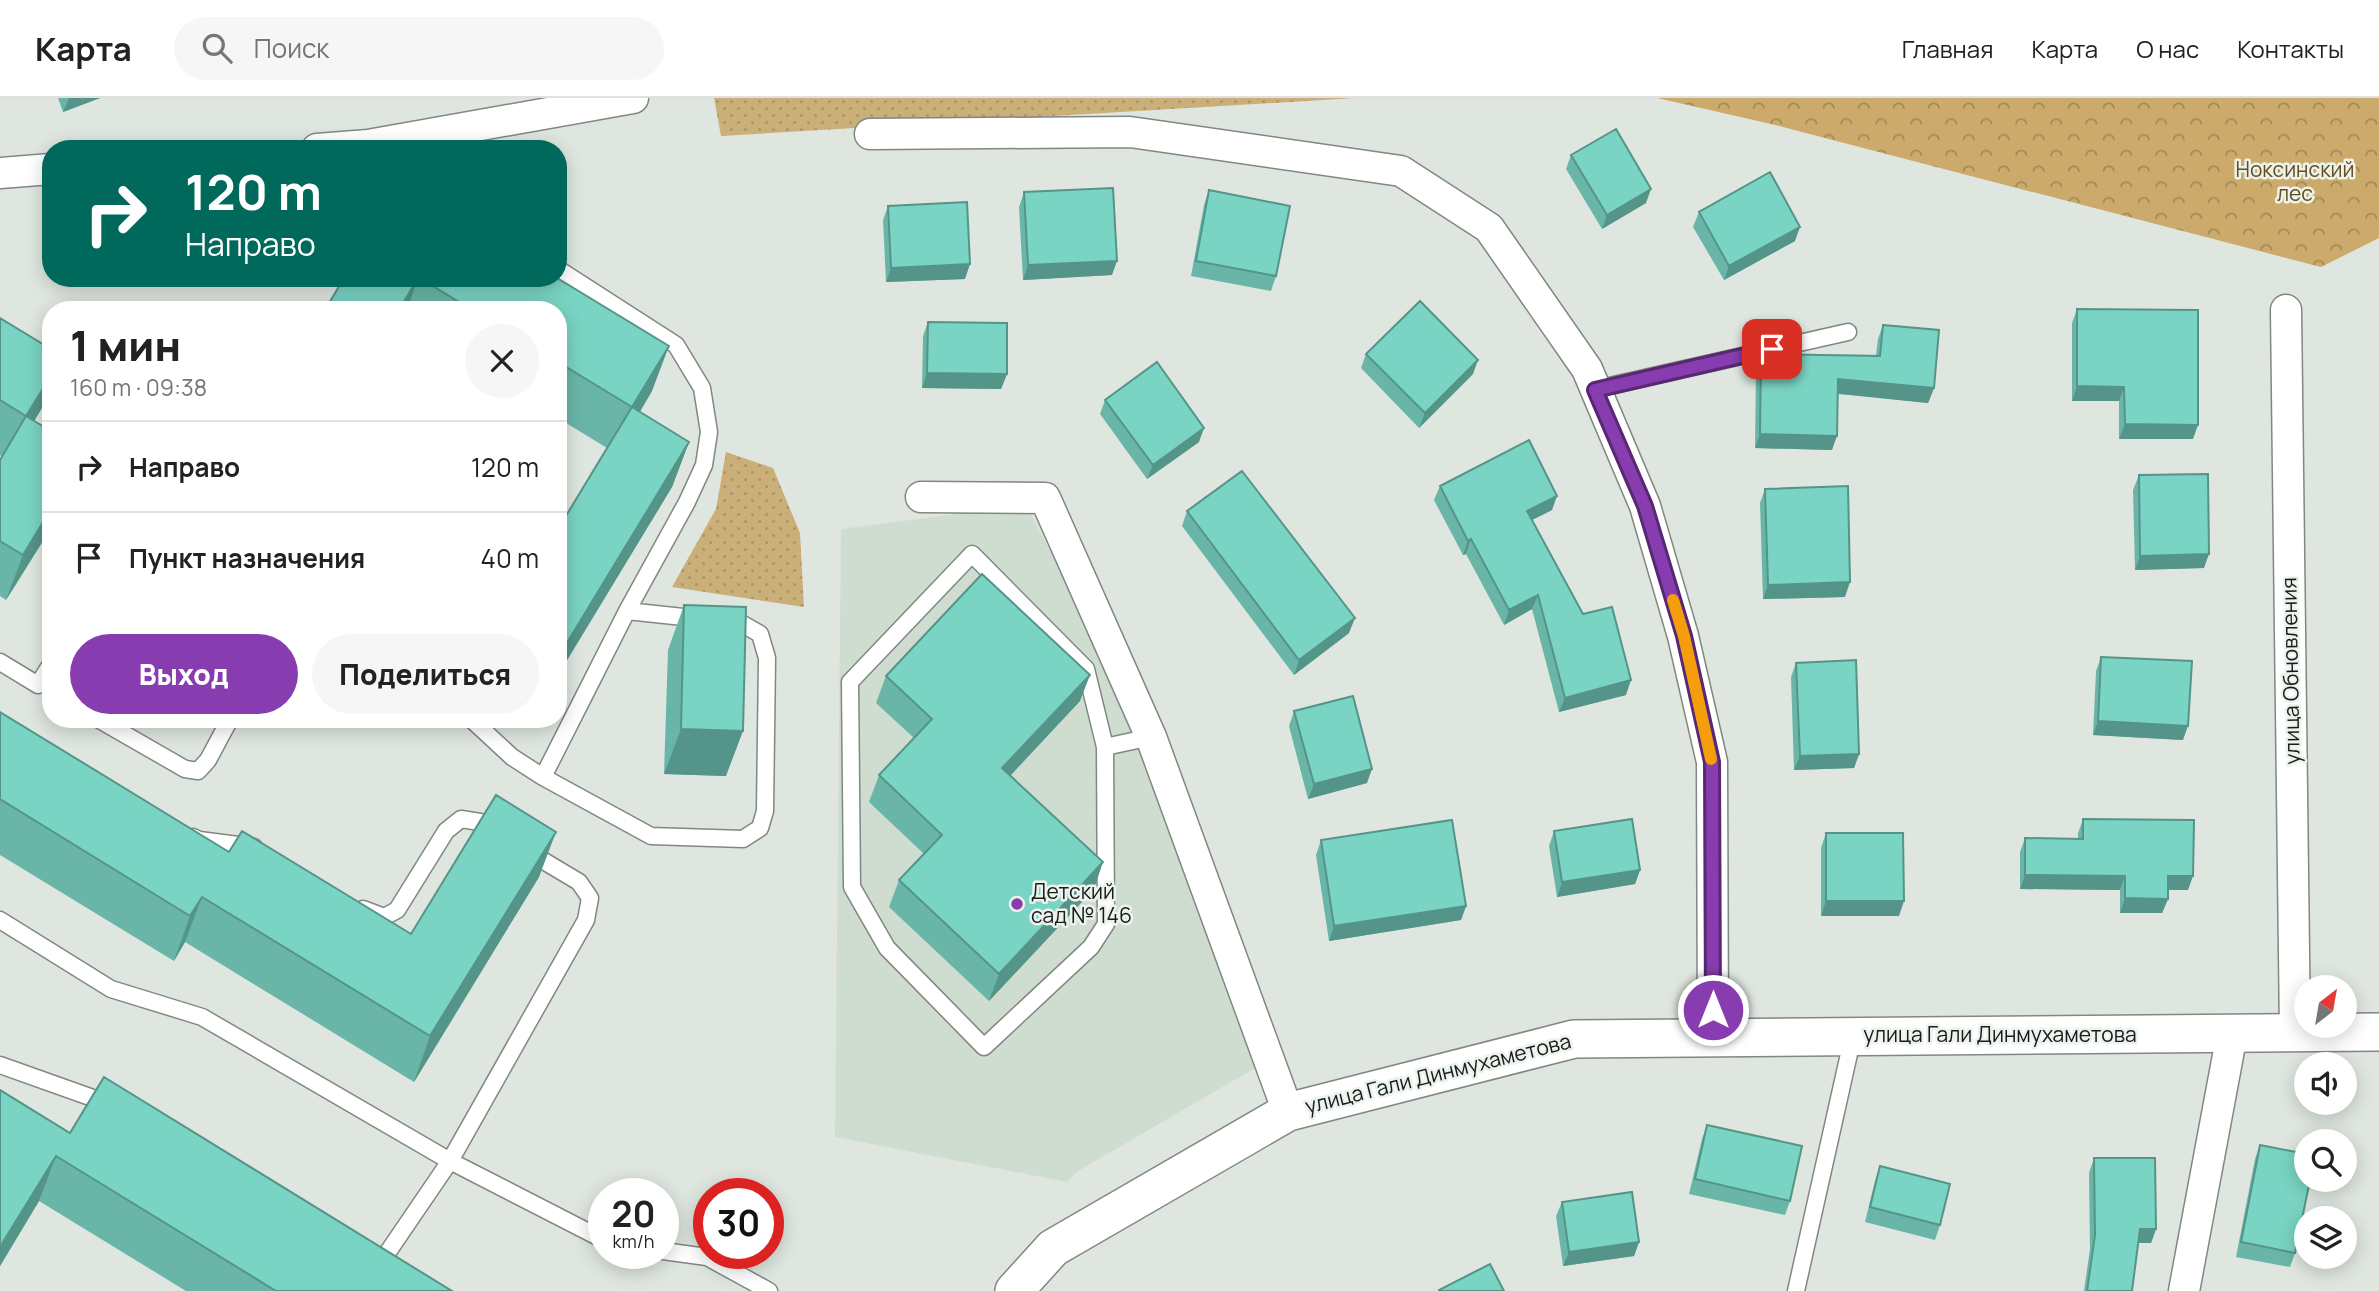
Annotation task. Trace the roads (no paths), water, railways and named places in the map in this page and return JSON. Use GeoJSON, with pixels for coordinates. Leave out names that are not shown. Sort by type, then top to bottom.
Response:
{"type":"FeatureCollection","features":[{"type":"Feature","properties":{"kind":"street"},"geometry":{"type":"LineString","coordinates":[[409,140],[634,98]]}},
{"type":"Feature","properties":{"kind":"street"},"geometry":{"type":"LineString","coordinates":[[870,134],[1130,132],[1401,171],[1489,228],[1587,369],[1645,506],[1684,636],[1712,762],[1713,1037]]}},
{"type":"Feature","properties":{"kind":"street"},"geometry":{"type":"LineString","coordinates":[[0,173],[42,170]]}},
{"type":"Feature","properties":{"kind":"street","name":"улица Обновления"},"geometry":{"type":"LineString","coordinates":[[2286,310],[2294,975]]}},
{"type":"Feature","properties":{"kind":"street"},"geometry":{"type":"LineString","coordinates":[[921,497],[1045,498],[1151,737],[1288,1112]]}},
{"type":"Feature","properties":{"kind":"street","name":"улица Гали Динмухаметова"},"geometry":{"type":"LineString","coordinates":[[2357,1032],[2379,1032]]}},
{"type":"Feature","properties":{"kind":"street","name":"улица Гали Динмухаметова"},"geometry":{"type":"LineString","coordinates":[[1014,1291],[1053,1248],[1288,1112],[1574,1039],[2294,1033]]}},
{"type":"Feature","properties":{"kind":"street"},"geometry":{"type":"LineString","coordinates":[[2184,1291],[2232,1034]]}},
{"type":"Feature","properties":{"kind":"lane"},"geometry":{"type":"LineString","coordinates":[[543,777],[627,611],[687,502],[704,465],[709,432],[702,388],[676,345],[567,274]]}},
{"type":"Feature","properties":{"kind":"lane"},"geometry":{"type":"LineString","coordinates":[[1595,390],[1848,332]]}},
{"type":"Feature","properties":{"kind":"lane"},"geometry":{"type":"LineString","coordinates":[[972,554],[1086,669],[1105,747],[1107,924],[1091,947],[984,1047],[887,948],[852,887],[850,682],[972,554]]}},
{"type":"Feature","properties":{"kind":"lane"},"geometry":{"type":"LineString","coordinates":[[481,728],[512,757],[543,777],[652,836],[743,839],[760,828],[765,811],[767,658],[760,634],[739,622],[627,611]]}},
{"type":"Feature","properties":{"kind":"lane"},"geometry":{"type":"LineString","coordinates":[[0,662],[42,687]]}},
{"type":"Feature","properties":{"kind":"lane"},"geometry":{"type":"LineString","coordinates":[[114,728],[185,769],[198,771],[208,760],[225,728]]}},
{"type":"Feature","properties":{"kind":"lane"},"geometry":{"type":"LineString","coordinates":[[1105,747],[1151,737]]}},
{"type":"Feature","properties":{"kind":"lane"},"geometry":{"type":"LineString","coordinates":[[346,898],[369,913],[384,917],[397,910],[446,831],[461,818],[480,822],[579,882],[590,898],[586,920],[450,1161],[376,1269],[364,1262]]}},
{"type":"Feature","properties":{"kind":"lane"},"geometry":{"type":"LineString","coordinates":[[176,826],[199,840],[268,848]]}},
{"type":"Feature","properties":{"kind":"lane"},"geometry":{"type":"LineString","coordinates":[[0,920],[111,989],[202,1017],[450,1161],[588,1232]]}},
{"type":"Feature","properties":{"kind":"lane"},"geometry":{"type":"LineString","coordinates":[[1796,1291],[1853,1036]]}},
{"type":"Feature","properties":{"kind":"lane"},"geometry":{"type":"LineString","coordinates":[[0,1065],[90,1097],[126,1119]]}},
{"type":"Feature","properties":{"kind":"lane"},"geometry":{"type":"LineString","coordinates":[[679,1253],[707,1257],[769,1291]]}},
{"type":"Feature","properties":{"kind":"place","name":"Детский сад № 146"},"geometry":{"type":"Point","coordinates":[1017,904]}},
{"type":"Feature","properties":{"kind":"park label","name":"Ноксинский лес"},"geometry":{"type":"Point","coordinates":[2295,182]}}]}
